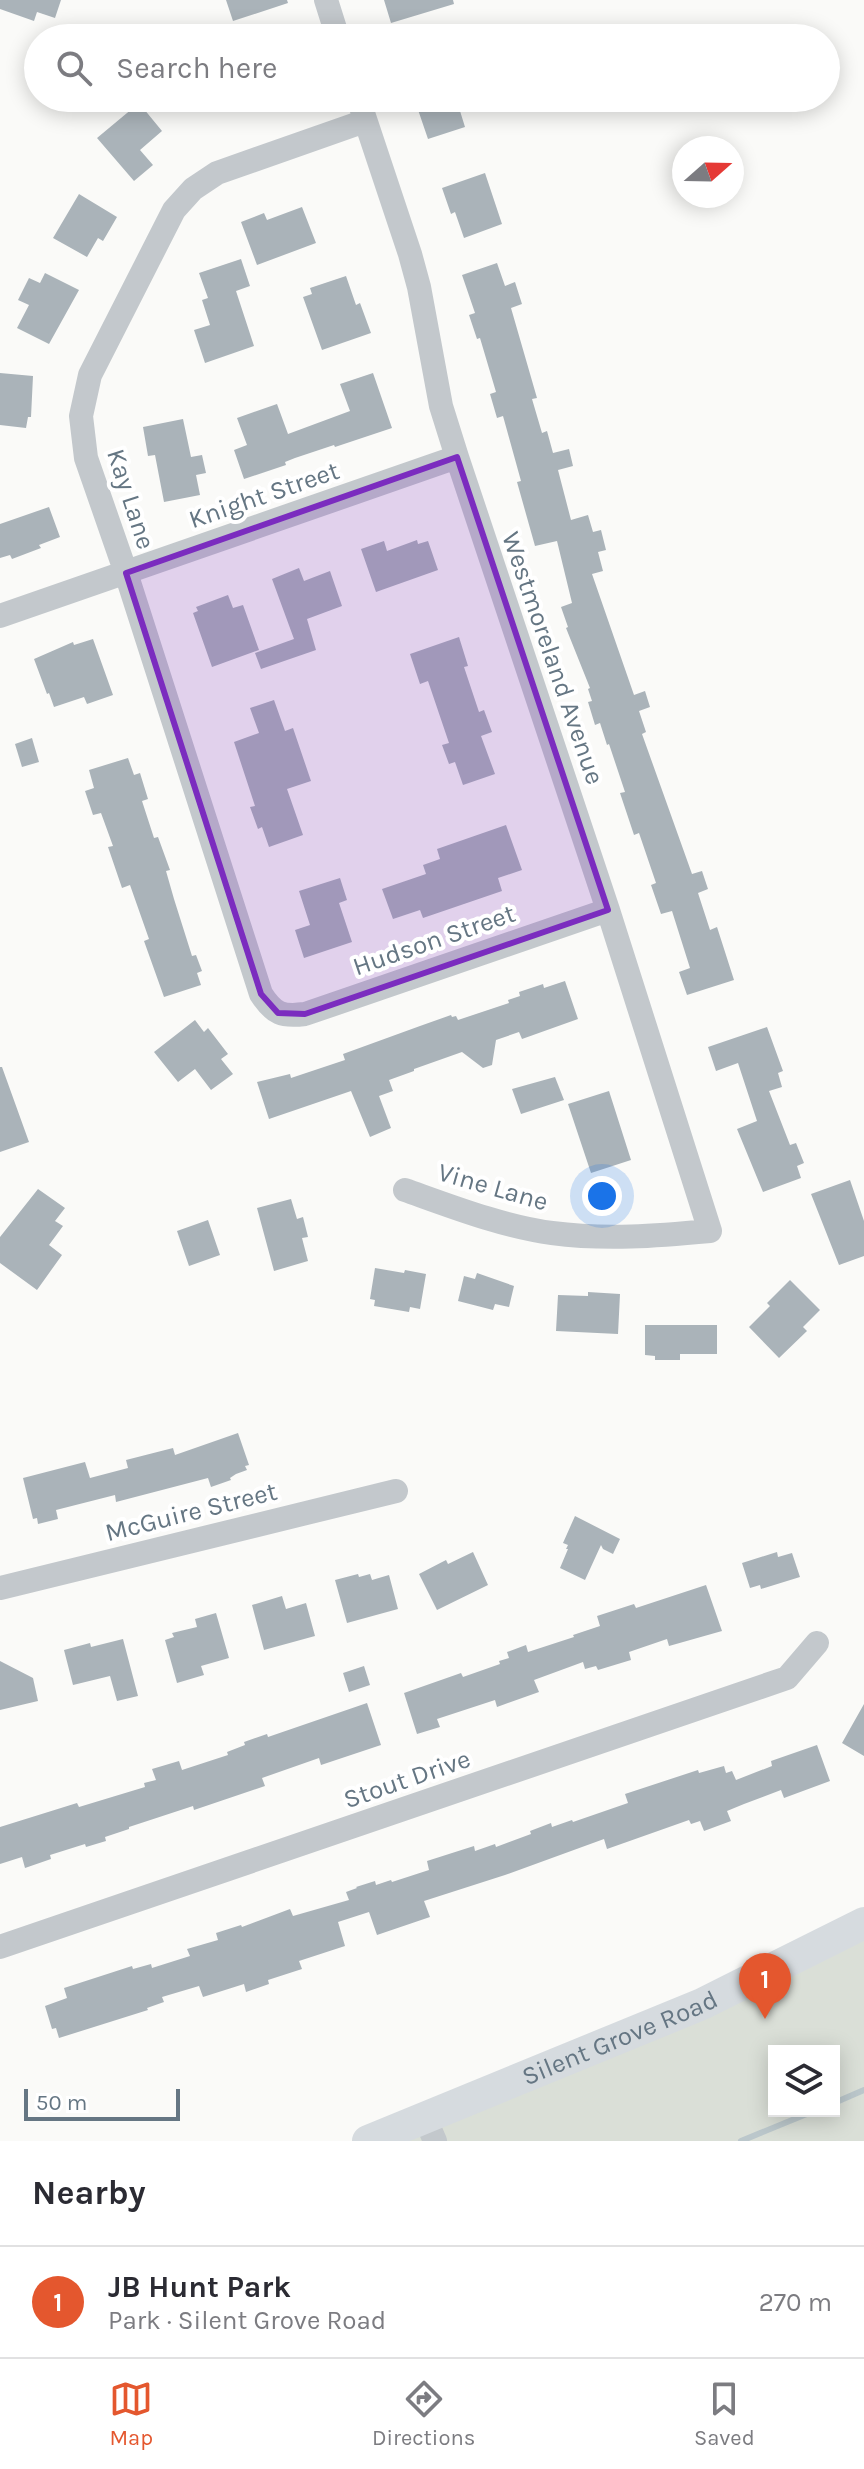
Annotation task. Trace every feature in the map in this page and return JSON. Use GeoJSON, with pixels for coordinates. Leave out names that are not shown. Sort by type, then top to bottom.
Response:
{"type":"FeatureCollection","features":[{"type":"Feature","properties":{"kind":"street"},"geometry":{"type":"LineString","coordinates":[[326,0],[334,24]]}},
{"type":"Feature","properties":{"kind":"street","name":"Kay Lane"},"geometry":{"type":"LineString","coordinates":[[278,1013],[261,994],[86,458],[81,416],[90,375],[174,210],[193,189],[217,173],[355,112]]}},
{"type":"Feature","properties":{"kind":"street","name":"Westmoreland Avenue"},"geometry":{"type":"LineString","coordinates":[[363,112],[413,265],[441,406],[608,910],[710,1231]]}},
{"type":"Feature","properties":{"kind":"street","name":"Knight Street"},"geometry":{"type":"LineString","coordinates":[[0,616],[457,457]]}},
{"type":"Feature","properties":{"kind":"street","name":"Hudson Street"},"geometry":{"type":"LineString","coordinates":[[278,1013],[290,1016],[305,1014],[608,910]]}},
{"type":"Feature","properties":{"kind":"street","name":"Vine Lane"},"geometry":{"type":"LineString","coordinates":[[405,1190],[476,1214],[548,1233],[629,1238],[710,1231]]}},
{"type":"Feature","properties":{"kind":"street","name":"McGuire Street"},"geometry":{"type":"LineString","coordinates":[[0,1588],[396,1491]]}},
{"type":"Feature","properties":{"kind":"street","name":"Stout Drive"},"geometry":{"type":"LineString","coordinates":[[0,1947],[787,1678],[817,1643]]}},
{"type":"Feature","properties":{"kind":"street","name":"Silent Grove Road"},"geometry":{"type":"LineString","coordinates":[[368,2141],[430,2129],[702,2004],[864,1923]]}},
{"type":"Feature","properties":{"kind":"highlighted area"},"geometry":{"type":"Polygon","coordinates":[[[457,457],[608,910],[305,1014],[278,1013],[261,994],[126,573],[457,457]]]}},
{"type":"Feature","properties":{"kind":"shaded area"},"geometry":{"type":"Polygon","coordinates":[[[864,1923],[864,2141],[368,2141],[864,1923]]]}},
{"type":"Feature","properties":{"kind":"building"},"geometry":{"type":"Polygon","coordinates":[[[0,0],[61,0],[55,18],[37,12],[34,21],[0,9],[0,0]]]}},
{"type":"Feature","properties":{"kind":"building"},"geometry":{"type":"Polygon","coordinates":[[[226,0],[287,0],[288,3],[233,21],[226,0]]]}},
{"type":"Feature","properties":{"kind":"building"},"geometry":{"type":"Polygon","coordinates":[[[384,0],[453,0],[454,4],[391,23],[384,0]]]}},
{"type":"Feature","properties":{"kind":"building"},"geometry":{"type":"Polygon","coordinates":[[[128,112],[146,112],[162,131],[140,150],[153,165],[134,181],[97,138],[128,112]]]}},
{"type":"Feature","properties":{"kind":"building"},"geometry":{"type":"Polygon","coordinates":[[[419,112],[460,112],[465,127],[428,139],[419,112]]]}},
{"type":"Feature","properties":{"kind":"building"},"geometry":{"type":"Polygon","coordinates":[[[485,173],[502,224],[464,238],[442,188],[485,173]]]}},
{"type":"Feature","properties":{"kind":"building"},"geometry":{"type":"Polygon","coordinates":[[[79,194],[117,217],[103,241],[98,238],[87,257],[53,238],[79,194]]]}},
{"type":"Feature","properties":{"kind":"building"},"geometry":{"type":"Polygon","coordinates":[[[302,207],[316,243],[257,265],[241,222],[264,213],[267,220],[302,207]]]}},
{"type":"Feature","properties":{"kind":"building"},"geometry":{"type":"Polygon","coordinates":[[[241,259],[250,286],[236,291],[254,346],[205,363],[194,330],[210,325],[202,300],[208,298],[199,273],[241,259]]]}},
{"type":"Feature","properties":{"kind":"building"},"geometry":{"type":"Polygon","coordinates":[[[497,263],[505,286],[515,282],[522,304],[511,308],[537,398],[532,399],[542,433],[547,431],[553,453],[569,449],[573,466],[558,470],[571,520],[588,515],[593,532],[601,530],[606,550],[598,552],[603,571],[592,574],[634,695],[645,691],[650,707],[639,711],[646,732],[642,734],[692,874],[702,871],[708,889],[698,893],[710,930],[717,927],[734,980],[687,995],[679,972],[690,968],[672,911],[661,914],[651,885],[656,883],[639,833],[634,835],[620,793],[625,792],[609,744],[600,723],[595,725],[588,702],[592,701],[590,688],[566,628],[561,607],[572,603],[557,541],[535,546],[503,416],[497,418],[490,394],[496,392],[480,338],[477,339],[469,315],[475,313],[462,275],[497,263]]]}},
{"type":"Feature","properties":{"kind":"building"},"geometry":{"type":"Polygon","coordinates":[[[45,273],[79,290],[49,344],[17,328],[29,305],[18,300],[29,278],[40,283],[45,273]]]}},
{"type":"Feature","properties":{"kind":"building"},"geometry":{"type":"Polygon","coordinates":[[[346,276],[356,305],[360,303],[371,333],[322,350],[303,297],[312,294],[310,288],[346,276]]]}},
{"type":"Feature","properties":{"kind":"building"},"geometry":{"type":"Polygon","coordinates":[[[0,373],[33,376],[31,417],[28,417],[26,428],[0,425],[0,373]]]}},
{"type":"Feature","properties":{"kind":"building"},"geometry":{"type":"Polygon","coordinates":[[[373,373],[392,428],[295,458],[285,462],[286,465],[244,479],[234,450],[247,445],[237,418],[277,404],[288,434],[350,411],[340,384],[373,373]]]}},
{"type":"Feature","properties":{"kind":"building"},"geometry":{"type":"Polygon","coordinates":[[[183,419],[191,457],[202,455],[206,473],[196,475],[200,495],[164,502],[155,455],[148,456],[143,427],[183,419]]]}},
{"type":"Feature","properties":{"kind":"building"},"geometry":{"type":"Polygon","coordinates":[[[49,507],[60,537],[12,559],[10,555],[0,558],[0,524],[49,507]]]}},
{"type":"Feature","properties":{"kind":"building"},"geometry":{"type":"Polygon","coordinates":[[[417,540],[418,544],[428,541],[438,570],[376,592],[361,549],[384,541],[387,551],[417,540]]]}},
{"type":"Feature","properties":{"kind":"building"},"geometry":{"type":"Polygon","coordinates":[[[299,568],[304,581],[330,571],[342,606],[307,619],[316,650],[261,669],[255,653],[294,639],[272,579],[299,568]]]}},
{"type":"Feature","properties":{"kind":"building"},"geometry":{"type":"Polygon","coordinates":[[[228,595],[233,608],[243,605],[259,650],[212,667],[193,613],[198,611],[196,607],[228,595]]]}},
{"type":"Feature","properties":{"kind":"building"},"geometry":{"type":"Polygon","coordinates":[[[459,637],[468,666],[464,667],[479,712],[484,710],[492,732],[481,736],[495,774],[463,785],[455,762],[449,764],[442,745],[449,743],[428,681],[420,684],[410,654],[459,637]]]}},
{"type":"Feature","properties":{"kind":"building"},"geometry":{"type":"Polygon","coordinates":[[[93,639],[113,695],[87,704],[84,697],[54,707],[34,659],[73,642],[74,645],[93,639]]]}},
{"type":"Feature","properties":{"kind":"building"},"geometry":{"type":"Polygon","coordinates":[[[274,700],[285,731],[293,728],[311,781],[287,789],[303,835],[269,847],[250,807],[255,806],[234,742],[259,733],[250,708],[274,700]]]}},
{"type":"Feature","properties":{"kind":"building"},"geometry":{"type":"Polygon","coordinates":[[[32,738],[39,762],[22,767],[15,744],[32,738]]]}},
{"type":"Feature","properties":{"kind":"building"},"geometry":{"type":"Polygon","coordinates":[[[128,758],[134,775],[140,773],[148,799],[142,801],[154,838],[158,837],[170,870],[166,871],[192,956],[196,955],[202,971],[197,973],[201,985],[164,997],[144,941],[149,939],[130,885],[122,888],[108,847],[113,846],[101,813],[93,815],[85,791],[94,788],[89,770],[128,758]]]}},
{"type":"Feature","properties":{"kind":"building"},"geometry":{"type":"Polygon","coordinates":[[[506,825],[522,870],[498,878],[502,891],[423,918],[420,910],[393,919],[382,889],[426,874],[423,865],[440,859],[437,849],[506,825]]]}},
{"type":"Feature","properties":{"kind":"building"},"geometry":{"type":"Polygon","coordinates":[[[340,878],[347,900],[339,903],[352,942],[304,958],[295,930],[310,925],[299,891],[340,878]]]}},
{"type":"Feature","properties":{"kind":"building"},"geometry":{"type":"Polygon","coordinates":[[[565,981],[578,1019],[522,1039],[519,1032],[496,1040],[492,1065],[483,1068],[462,1052],[389,1080],[393,1091],[379,1096],[391,1128],[370,1137],[351,1091],[269,1119],[257,1082],[290,1074],[291,1078],[345,1060],[343,1054],[451,1015],[458,1020],[509,1003],[508,1000],[520,996],[519,992],[565,981]]]}},
{"type":"Feature","properties":{"kind":"building"},"geometry":{"type":"Polygon","coordinates":[[[195,1020],[204,1032],[208,1028],[228,1054],[221,1059],[233,1074],[211,1090],[195,1069],[178,1082],[154,1052],[195,1020]]]}},
{"type":"Feature","properties":{"kind":"building"},"geometry":{"type":"Polygon","coordinates":[[[767,1027],[783,1071],[778,1073],[782,1087],[769,1091],[790,1145],[796,1143],[804,1163],[797,1166],[801,1178],[763,1192],[737,1129],[757,1121],[738,1063],[716,1071],[708,1047],[767,1027]]]}},
{"type":"Feature","properties":{"kind":"building"},"geometry":{"type":"Polygon","coordinates":[[[0,1067],[29,1142],[0,1152],[0,1067]]]}},
{"type":"Feature","properties":{"kind":"building"},"geometry":{"type":"Polygon","coordinates":[[[555,1077],[564,1100],[521,1114],[512,1089],[555,1077]]]}},
{"type":"Feature","properties":{"kind":"building"},"geometry":{"type":"Polygon","coordinates":[[[609,1091],[631,1160],[591,1173],[568,1104],[609,1091]]]}},
{"type":"Feature","properties":{"kind":"building"},"geometry":{"type":"Polygon","coordinates":[[[850,1180],[864,1221],[864,1256],[839,1265],[811,1194],[850,1180]]]}},
{"type":"Feature","properties":{"kind":"building"},"geometry":{"type":"Polygon","coordinates":[[[38,1189],[65,1208],[55,1221],[63,1226],[49,1245],[62,1255],[37,1290],[0,1263],[0,1237],[38,1189]]]}},
{"type":"Feature","properties":{"kind":"building"},"geometry":{"type":"Polygon","coordinates":[[[291,1199],[297,1219],[303,1217],[308,1237],[302,1238],[308,1261],[274,1271],[257,1208],[291,1199]]]}},
{"type":"Feature","properties":{"kind":"building"},"geometry":{"type":"Polygon","coordinates":[[[208,1220],[220,1255],[189,1266],[177,1231],[208,1220]]]}},
{"type":"Feature","properties":{"kind":"building"},"geometry":{"type":"Polygon","coordinates":[[[375,1268],[426,1274],[420,1309],[410,1307],[409,1312],[374,1306],[375,1300],[370,1299],[375,1268]]]}},
{"type":"Feature","properties":{"kind":"building"},"geometry":{"type":"Polygon","coordinates":[[[477,1273],[514,1286],[509,1307],[495,1304],[493,1310],[458,1301],[464,1276],[475,1279],[477,1273]]]}},
{"type":"Feature","properties":{"kind":"building"},"geometry":{"type":"Polygon","coordinates":[[[790,1280],[820,1310],[803,1327],[807,1331],[779,1358],[749,1327],[790,1280]]]}},
{"type":"Feature","properties":{"kind":"building"},"geometry":{"type":"Polygon","coordinates":[[[588,1292],[620,1294],[618,1334],[556,1331],[558,1295],[588,1296],[588,1292]]]}},
{"type":"Feature","properties":{"kind":"building"},"geometry":{"type":"Polygon","coordinates":[[[645,1325],[717,1325],[717,1354],[680,1354],[680,1360],[655,1360],[655,1356],[645,1355],[645,1325]]]}},
{"type":"Feature","properties":{"kind":"building"},"geometry":{"type":"Polygon","coordinates":[[[238,1433],[249,1465],[245,1466],[247,1470],[236,1474],[231,1480],[211,1487],[208,1478],[116,1502],[115,1495],[56,1510],[58,1519],[38,1524],[37,1518],[33,1519],[23,1478],[85,1462],[90,1478],[128,1468],[126,1460],[173,1448],[175,1455],[238,1433]]]}},
{"type":"Feature","properties":{"kind":"building"},"geometry":{"type":"Polygon","coordinates":[[[575,1516],[620,1539],[613,1554],[601,1545],[585,1580],[560,1568],[568,1549],[568,1545],[563,1543],[575,1516]]]}},
{"type":"Feature","properties":{"kind":"building"},"geometry":{"type":"Polygon","coordinates":[[[473,1552],[488,1585],[437,1610],[419,1574],[446,1560],[448,1564],[473,1552]]]}},
{"type":"Feature","properties":{"kind":"building"},"geometry":{"type":"Polygon","coordinates":[[[777,1552],[778,1557],[792,1553],[800,1577],[761,1589],[760,1585],[750,1588],[742,1563],[777,1552]]]}},
{"type":"Feature","properties":{"kind":"building"},"geometry":{"type":"Polygon","coordinates":[[[358,1574],[359,1577],[370,1574],[372,1580],[389,1575],[398,1609],[347,1623],[335,1580],[358,1574]]]}},
{"type":"Feature","properties":{"kind":"building"},"geometry":{"type":"Polygon","coordinates":[[[706,1585],[722,1631],[669,1646],[667,1639],[629,1652],[631,1660],[598,1670],[596,1666],[585,1669],[583,1662],[534,1680],[539,1692],[497,1707],[495,1700],[437,1719],[440,1727],[417,1734],[404,1693],[461,1673],[463,1677],[500,1664],[499,1661],[509,1658],[507,1652],[526,1645],[528,1652],[574,1637],[600,1626],[597,1616],[634,1604],[636,1608],[706,1585]]]}},
{"type":"Feature","properties":{"kind":"building"},"geometry":{"type":"Polygon","coordinates":[[[282,1596],[286,1609],[306,1603],[315,1636],[264,1650],[252,1605],[282,1596]]]}},
{"type":"Feature","properties":{"kind":"building"},"geometry":{"type":"Polygon","coordinates":[[[216,1613],[229,1658],[201,1666],[204,1675],[177,1683],[165,1640],[174,1637],[172,1633],[197,1627],[195,1619],[216,1613]]]}},
{"type":"Feature","properties":{"kind":"building"},"geometry":{"type":"Polygon","coordinates":[[[123,1639],[138,1696],[117,1701],[110,1676],[73,1685],[64,1650],[123,1639]]]}},
{"type":"Feature","properties":{"kind":"building"},"geometry":{"type":"Polygon","coordinates":[[[0,1661],[33,1678],[38,1701],[0,1710],[0,1661]]]}},
{"type":"Feature","properties":{"kind":"building"},"geometry":{"type":"Polygon","coordinates":[[[364,1666],[370,1685],[349,1692],[343,1673],[364,1666]]]}},
{"type":"Feature","properties":{"kind":"building"},"geometry":{"type":"Polygon","coordinates":[[[367,1703],[381,1745],[321,1765],[319,1758],[262,1778],[265,1786],[194,1810],[193,1806],[129,1827],[105,1837],[106,1841],[50,1855],[51,1859],[25,1868],[22,1857],[0,1864],[0,1827],[77,1803],[79,1807],[145,1787],[144,1783],[156,1780],[152,1769],[179,1761],[182,1770],[228,1755],[227,1752],[245,1745],[244,1742],[267,1734],[268,1737],[367,1703]]]}},
{"type":"Feature","properties":{"kind":"building"},"geometry":{"type":"Polygon","coordinates":[[[864,1704],[864,1756],[842,1743],[864,1704]]]}},
{"type":"Feature","properties":{"kind":"building"},"geometry":{"type":"Polygon","coordinates":[[[817,1745],[830,1781],[784,1798],[781,1790],[744,1804],[727,1811],[731,1821],[704,1831],[700,1821],[691,1824],[689,1820],[607,1849],[604,1839],[424,1901],[430,1917],[377,1935],[369,1912],[338,1922],[345,1946],[299,1961],[302,1969],[268,1980],[269,1984],[246,1992],[244,1984],[203,1997],[199,1986],[162,1997],[164,2002],[148,2010],[59,2038],[56,2028],[52,2029],[45,2006],[67,1998],[64,1988],[132,1966],[133,1969],[151,1964],[152,1968],[190,1956],[187,1949],[218,1940],[216,1933],[290,1909],[293,1916],[349,1900],[346,1892],[356,1887],[375,1881],[376,1885],[392,1882],[429,1870],[427,1861],[474,1846],[475,1851],[495,1844],[496,1847],[551,1823],[552,1827],[573,1822],[628,1803],[625,1794],[698,1770],[699,1773],[724,1766],[726,1773],[732,1771],[736,1780],[772,1766],[771,1761],[817,1745]]]}},
{"type":"Feature","properties":{"kind":"waterway"},"geometry":{"type":"LineString","coordinates":[[840,2100],[864,2090]]}},
{"type":"Feature","properties":{"kind":"waterway"},"geometry":{"type":"LineString","coordinates":[[741,2141],[799,2117]]}},
{"type":"Feature","properties":{"kind":"place","name":"JB Hunt Park"},"geometry":{"type":"Point","coordinates":[765,2019]}}]}
